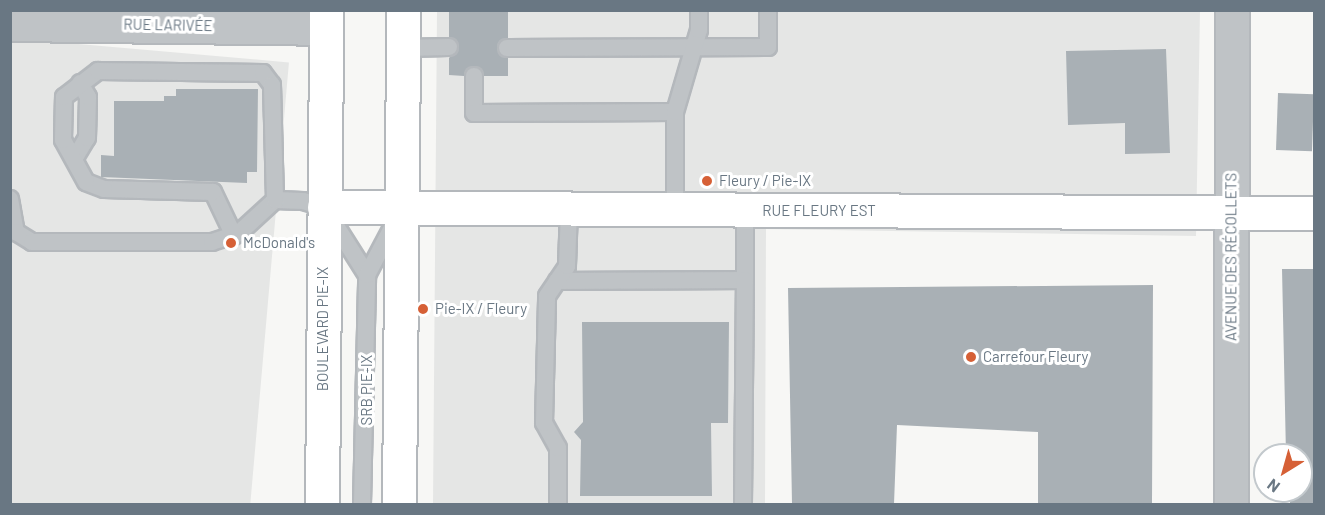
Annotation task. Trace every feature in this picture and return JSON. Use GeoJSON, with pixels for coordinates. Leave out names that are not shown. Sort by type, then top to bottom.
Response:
{"type":"FeatureCollection","features":[{"type":"Feature","properties":{"kind":"street"},"geometry":{"type":"LineString","coordinates":[[399,504],[403,10]]}},
{"type":"Feature","properties":{"kind":"street","name":"AVENUE DES RÉCOLLETS"},"geometry":{"type":"LineString","coordinates":[[1230,504],[1232,10]]}},
{"type":"Feature","properties":{"kind":"street","name":"RUE LARIVÉE"},"geometry":{"type":"LineString","coordinates":[[10,24],[326,19]]}},
{"type":"Feature","properties":{"kind":"street","name":"BOULEVARD PIE-IX"},"geometry":{"type":"LineString","coordinates":[[322,504],[326,19]]}},
{"type":"Feature","properties":{"kind":"street","name":"RUE FLEURY EST"},"geometry":{"type":"LineString","coordinates":[[324,207],[401,210],[1314,213]]}},
{"type":"Feature","properties":{"kind":"lane"},"geometry":{"type":"LineString","coordinates":[[675,210],[675,112],[691,47],[699,30],[699,10]]}},
{"type":"Feature","properties":{"kind":"lane"},"geometry":{"type":"LineString","coordinates":[[507,48],[768,47],[768,10]]}},
{"type":"Feature","properties":{"kind":"lane"},"geometry":{"type":"LineString","coordinates":[[403,48],[449,47]]}},
{"type":"Feature","properties":{"kind":"lane"},"geometry":{"type":"LineString","coordinates":[[234,236],[213,192],[96,188],[79,173],[76,156],[63,141],[64,97],[80,83],[103,71],[262,73],[272,86],[275,200]]}},
{"type":"Feature","properties":{"kind":"lane"},"geometry":{"type":"LineString","coordinates":[[474,76],[474,113],[675,112]]}},
{"type":"Feature","properties":{"kind":"lane"},"geometry":{"type":"LineString","coordinates":[[76,156],[87,138],[88,97],[80,83]]}},
{"type":"Feature","properties":{"kind":"lane"},"geometry":{"type":"LineString","coordinates":[[10,199],[13,227],[32,242],[212,242],[234,236],[275,200],[324,207],[367,274]]}},
{"type":"Feature","properties":{"kind":"lane"},"geometry":{"type":"LineString","coordinates":[[558,504],[558,448],[544,423],[547,296],[567,266],[569,209]]}},
{"type":"Feature","properties":{"kind":"lane","name":"SRB PIE-IX"},"geometry":{"type":"LineString","coordinates":[[362,504],[367,274],[401,210]]}},
{"type":"Feature","properties":{"kind":"lane"},"geometry":{"type":"LineString","coordinates":[[743,504],[745,210]]}},
{"type":"Feature","properties":{"kind":"lane"},"geometry":{"type":"LineString","coordinates":[[557,281],[745,279]]}},
{"type":"Feature","properties":{"kind":"shaded area"},"geometry":{"type":"Polygon","coordinates":[[[437,11],[1200,11],[1196,236],[766,229],[765,504],[433,504],[437,11]]]}},
{"type":"Feature","properties":{"kind":"shaded area"},"geometry":{"type":"Polygon","coordinates":[[[10,38],[289,62],[250,504],[10,504],[10,38]]]}},
{"type":"Feature","properties":{"kind":"building"},"geometry":{"type":"Polygon","coordinates":[[[449,10],[508,10],[508,38],[497,49],[508,58],[508,76],[484,76],[475,66],[464,76],[449,75],[449,58],[459,47],[449,37],[449,10]]]}},
{"type":"Feature","properties":{"kind":"building"},"geometry":{"type":"Polygon","coordinates":[[[1166,49],[1170,153],[1125,154],[1125,123],[1068,125],[1066,51],[1166,49]]]}},
{"type":"Feature","properties":{"kind":"building"},"geometry":{"type":"Polygon","coordinates":[[[176,89],[258,89],[257,172],[247,172],[247,183],[101,177],[101,155],[114,156],[114,101],[164,101],[164,96],[176,96],[176,89]]]}},
{"type":"Feature","properties":{"kind":"building"},"geometry":{"type":"Polygon","coordinates":[[[1278,93],[1314,94],[1312,151],[1276,150],[1278,93]]]}},
{"type":"Feature","properties":{"kind":"building"},"geometry":{"type":"Polygon","coordinates":[[[1282,269],[1314,269],[1314,504],[1290,504],[1313,503],[1313,443],[1286,443],[1282,269]]]}},
{"type":"Feature","properties":{"kind":"building","name":"Carrefour Fleury"},"geometry":{"type":"Polygon","coordinates":[[[1153,285],[1152,504],[1038,504],[1038,432],[897,425],[894,504],[792,504],[788,288],[1153,285]]]}},
{"type":"Feature","properties":{"kind":"building"},"geometry":{"type":"Polygon","coordinates":[[[582,322],[729,322],[728,423],[711,423],[712,496],[580,496],[581,440],[574,432],[583,422],[582,322]]]}},
{"type":"Feature","properties":{"kind":"place","name":"Fleury / Pie-IX"},"geometry":{"type":"Point","coordinates":[707,181]}},
{"type":"Feature","properties":{"kind":"place","name":"McDonald's"},"geometry":{"type":"Point","coordinates":[231,243]}},
{"type":"Feature","properties":{"kind":"place","name":"Pie-IX / Fleury"},"geometry":{"type":"Point","coordinates":[423,309]}},
{"type":"Feature","properties":{"kind":"place","name":"Carrefour Fleury"},"geometry":{"type":"Point","coordinates":[971,357]}}]}
